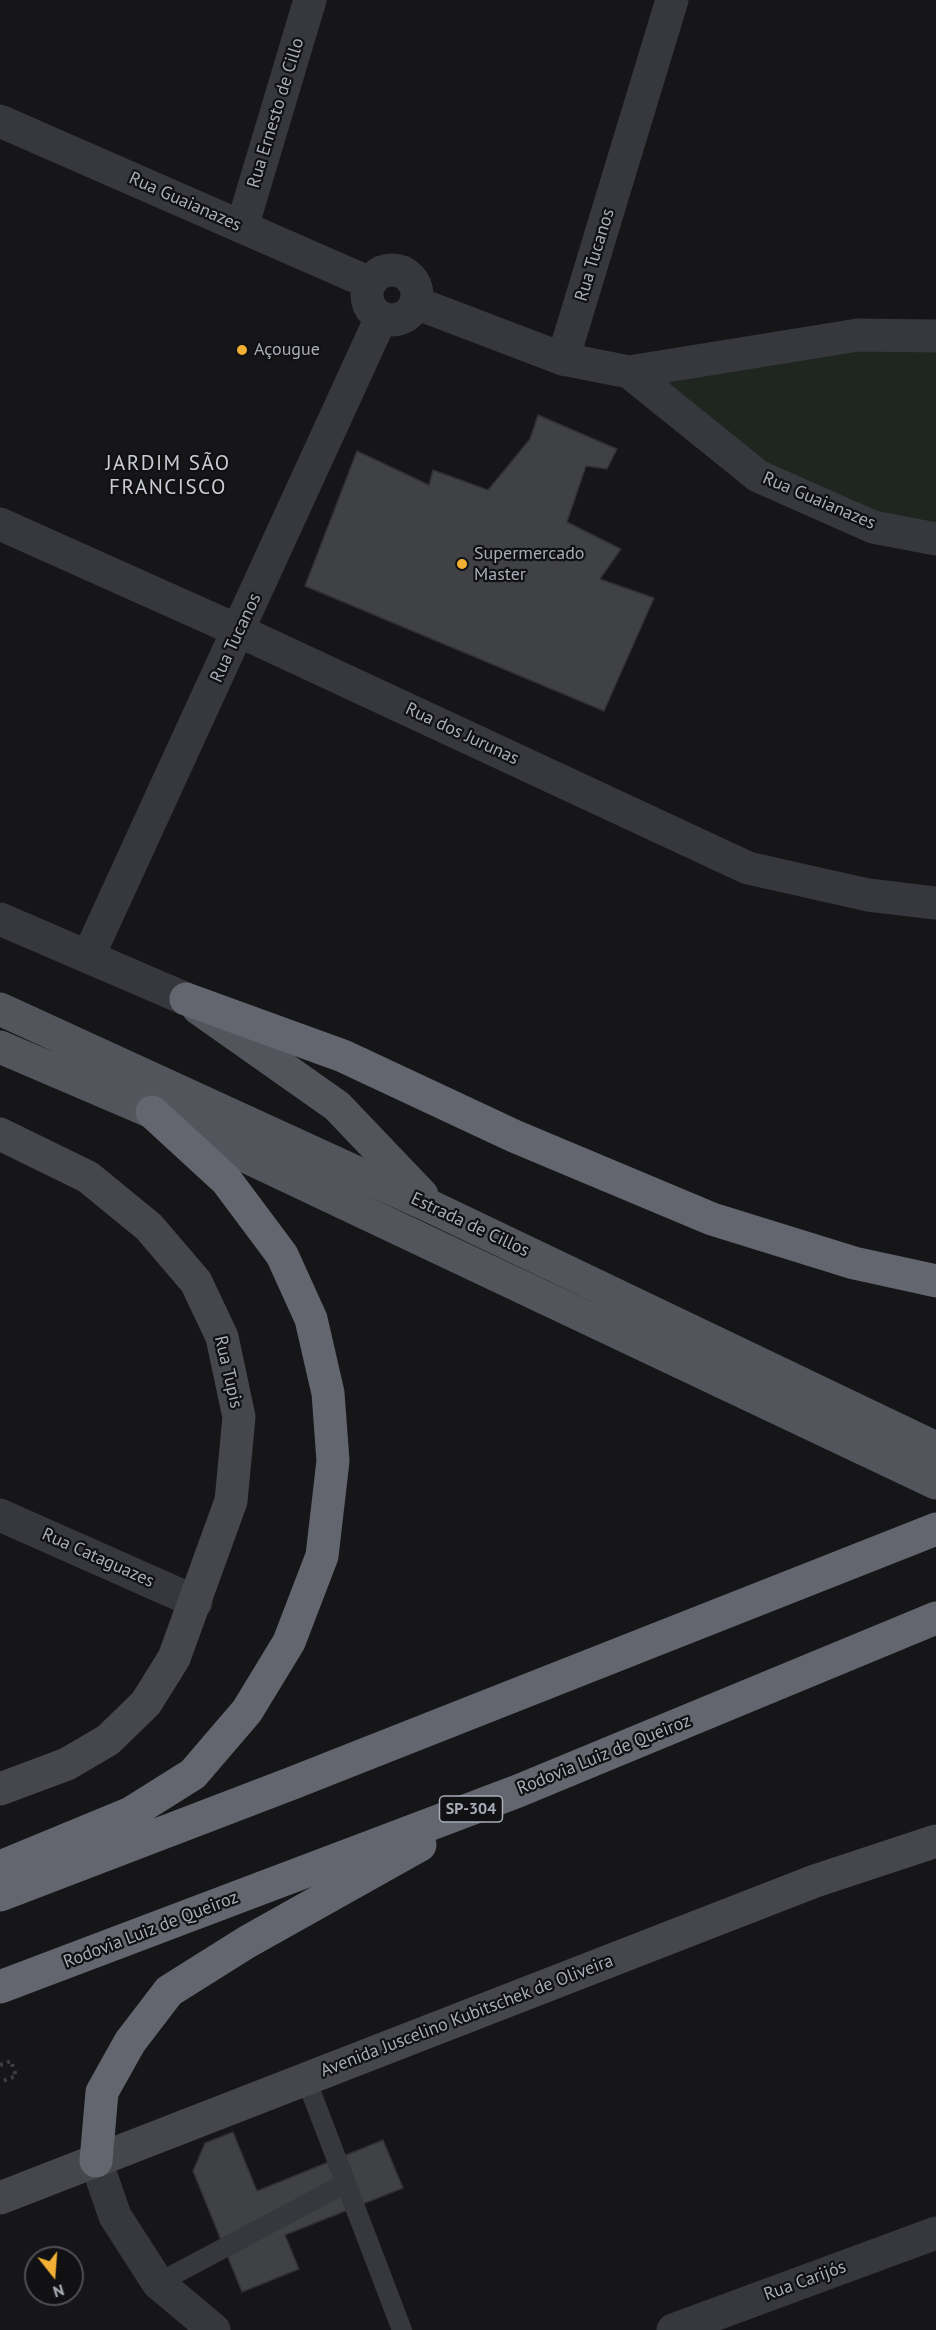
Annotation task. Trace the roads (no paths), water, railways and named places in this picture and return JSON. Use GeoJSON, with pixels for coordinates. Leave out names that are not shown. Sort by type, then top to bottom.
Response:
{"type":"FeatureCollection","features":[{"type":"Feature","properties":{"kind":"highway"},"geometry":{"type":"LineString","coordinates":[[186,999],[343,1056],[514,1136],[712,1218],[854,1263],[936,1281]]}},
{"type":"Feature","properties":{"kind":"highway"},"geometry":{"type":"LineString","coordinates":[[0,1867],[131,1812],[193,1774],[247,1711],[289,1642],[322,1556],[333,1461],[328,1393],[311,1318],[282,1255],[226,1180],[152,1112]]}},
{"type":"Feature","properties":{"kind":"highway"},"geometry":{"type":"LineString","coordinates":[[0,1895],[290,1784],[936,1529]]}},
{"type":"Feature","properties":{"kind":"highway","name":"Rodovia Luiz de Queiroz"},"geometry":{"type":"LineString","coordinates":[[0,1987],[518,1791],[936,1618]]}},
{"type":"Feature","properties":{"kind":"highway"},"geometry":{"type":"LineString","coordinates":[[96,2161],[102,2092],[130,2042],[169,1991],[247,1942],[518,1791]]}},
{"type":"Feature","properties":{"kind":"main road"},"geometry":{"type":"LineString","coordinates":[[186,999],[337,1106],[434,1208]]}},
{"type":"Feature","properties":{"kind":"main road","name":"Estrada de Cillos"},"geometry":{"type":"LineString","coordinates":[[0,1009],[434,1208],[936,1448]]}},
{"type":"Feature","properties":{"kind":"main road","name":"Estrada de Cillos"},"geometry":{"type":"LineString","coordinates":[[0,1047],[152,1112],[936,1483]]}},
{"type":"Feature","properties":{"kind":"main road","name":"Rua Tupis"},"geometry":{"type":"LineString","coordinates":[[0,1134],[88,1177],[149,1227],[196,1282],[222,1336],[239,1417],[231,1501],[174,1658],[146,1703],[108,1740],[67,1764],[0,1789]]}},
{"type":"Feature","properties":{"kind":"main road","name":"Avenida Juscelino Kubitschek de Oliveira"},"geometry":{"type":"LineString","coordinates":[[0,2198],[815,1881],[936,1840]]}},
{"type":"Feature","properties":{"kind":"street","name":"Rua Ernesto de Cillo"},"geometry":{"type":"LineString","coordinates":[[242,226],[310,0]]}},
{"type":"Feature","properties":{"kind":"street","name":"Rua Tucanos"},"geometry":{"type":"LineString","coordinates":[[563,359],[672,0]]}},
{"type":"Feature","properties":{"kind":"street","name":"Rua Guaianazes"},"geometry":{"type":"LineString","coordinates":[[0,121],[370,283]]}},
{"type":"Feature","properties":{"kind":"street"},"geometry":{"type":"LineString","coordinates":[[387,271],[398,271],[407,275],[414,283],[417,293],[416,303],[402,318],[392,320],[381,318],[373,312],[368,303],[367,292],[370,283],[377,275],[387,271]]}},
{"type":"Feature","properties":{"kind":"street"},"geometry":{"type":"LineString","coordinates":[[416,303],[563,359]]}},
{"type":"Feature","properties":{"kind":"street","name":"Rua Tucanos"},"geometry":{"type":"LineString","coordinates":[[88,957],[381,318]]}},
{"type":"Feature","properties":{"kind":"street","name":"Rua Guaianazes"},"geometry":{"type":"LineString","coordinates":[[563,359],[628,372],[858,335],[936,336]]}},
{"type":"Feature","properties":{"kind":"street","name":"Rua Guaianazes"},"geometry":{"type":"LineString","coordinates":[[628,372],[758,476],[873,527],[936,539]]}},
{"type":"Feature","properties":{"kind":"street","name":"Rua dos Jurunas"},"geometry":{"type":"LineString","coordinates":[[0,524],[239,631],[748,868],[868,895],[936,903]]}},
{"type":"Feature","properties":{"kind":"street"},"geometry":{"type":"LineString","coordinates":[[0,919],[186,999]]}},
{"type":"Feature","properties":{"kind":"street","name":"Rua Cataguazes"},"geometry":{"type":"LineString","coordinates":[[0,1515],[196,1602]]}},
{"type":"Feature","properties":{"kind":"street"},"geometry":{"type":"LineString","coordinates":[[96,2161],[115,2216],[158,2283],[214,2330]]}},
{"type":"Feature","properties":{"kind":"street","name":"Rua Carijós"},"geometry":{"type":"LineString","coordinates":[[673,2330],[936,2233]]}},
{"type":"Feature","properties":{"kind":"lane"},"geometry":{"type":"LineString","coordinates":[[306,2079],[402,2330]]}},
{"type":"Feature","properties":{"kind":"lane"},"geometry":{"type":"LineString","coordinates":[[158,2283],[346,2183]]}},
{"type":"Feature","properties":{"kind":"place","name":"Açougue"},"geometry":{"type":"Point","coordinates":[242,350]}},
{"type":"Feature","properties":{"kind":"place","name":"Supermercado Master"},"geometry":{"type":"Point","coordinates":[462,564]}},
{"type":"Feature","properties":{"kind":"district","name":"JARDIM SÃO FRANCISCO"},"geometry":{"type":"Point","coordinates":[168,476]}}]}
